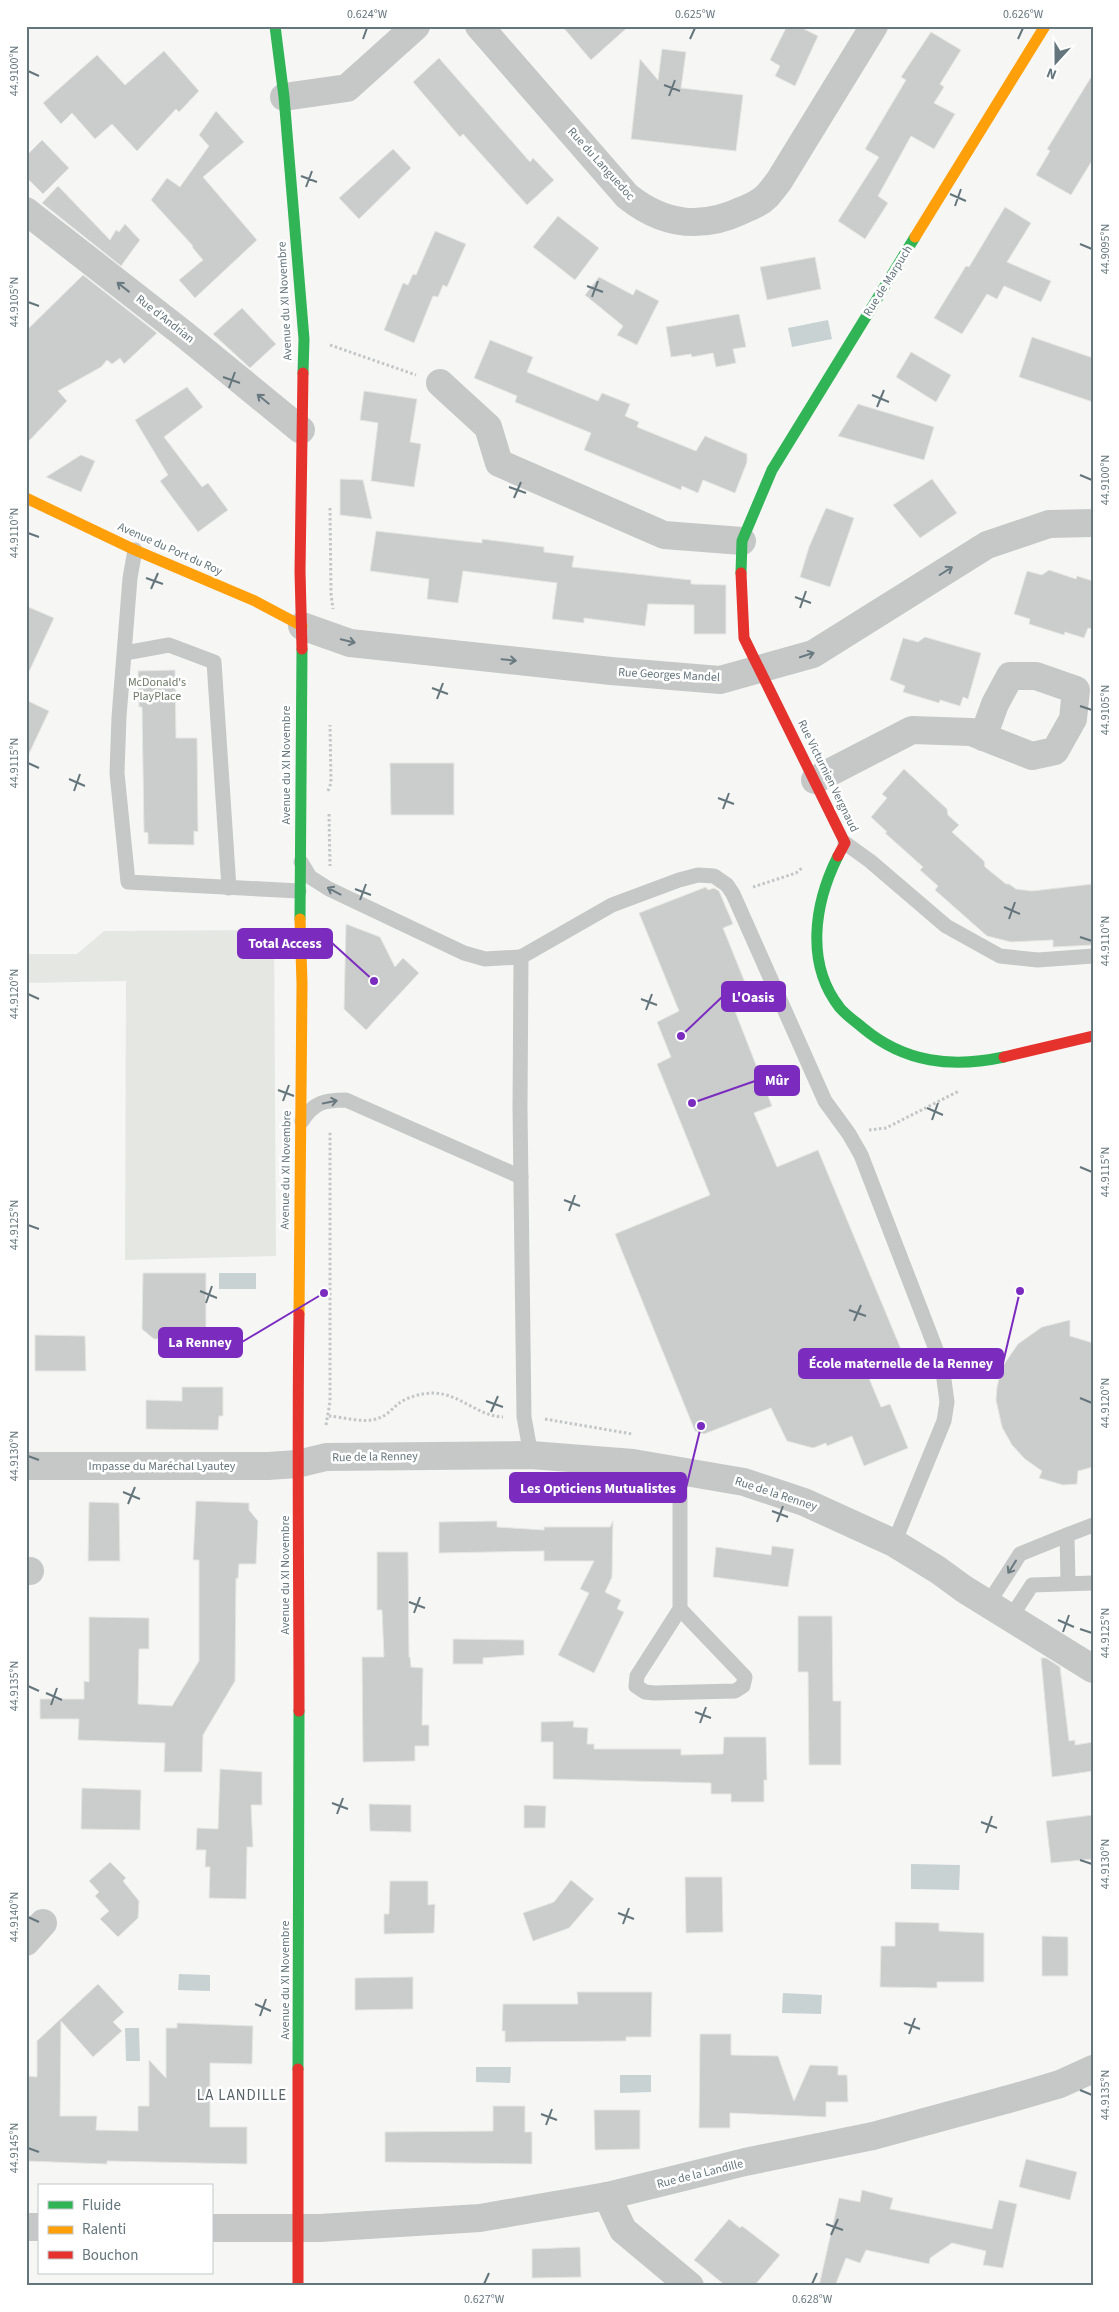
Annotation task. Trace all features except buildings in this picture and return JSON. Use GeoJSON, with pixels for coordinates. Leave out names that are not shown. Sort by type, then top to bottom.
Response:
{"type":"FeatureCollection","features":[{"type":"Feature","properties":{"kind":"main road","name":"Avenue du XI Novembre"},"geometry":{"type":"LineString","coordinates":[[275,26],[284,97],[304,339],[301,430],[302,626],[299,891],[302,984],[297,1464],[299,1513],[298,2286]]}},
{"type":"Feature","properties":{"kind":"main road","name":"Rue de Marpuch"},"geometry":{"type":"LineString","coordinates":[[760,668],[744,638],[740,599],[742,541],[772,470],[1045,26]]}},
{"type":"Feature","properties":{"kind":"main road","name":"Avenue du Port du Roy"},"geometry":{"type":"LineString","coordinates":[[26,498],[136,550],[255,601],[302,626]]}},
{"type":"Feature","properties":{"kind":"main road","name":"Rue Victurnien Vergnaud"},"geometry":{"type":"LineString","coordinates":[[760,668],[845,843],[828,878],[817,917],[816,948],[825,982],[840,1008],[886,1047],[916,1059],[944,1063],[990,1061],[1093,1036]]}},
{"type":"Feature","properties":{"kind":"street"},"geometry":{"type":"LineString","coordinates":[[284,97],[347,88],[416,26]]}},
{"type":"Feature","properties":{"kind":"street","name":"Rue du Languedoc"},"geometry":{"type":"LineString","coordinates":[[479,26],[627,196],[643,209],[660,216],[676,221],[700,223],[728,217],[767,197],[779,181],[874,26]]}},
{"type":"Feature","properties":{"kind":"street","name":"Rue d'Andrian"},"geometry":{"type":"LineString","coordinates":[[26,211],[185,335],[301,430]]}},
{"type":"Feature","properties":{"kind":"street"},"geometry":{"type":"LineString","coordinates":[[440,383],[488,427],[499,463],[664,535],[742,541]]}},
{"type":"Feature","properties":{"kind":"street","name":"Rue Georges Mandel"},"geometry":{"type":"LineString","coordinates":[[302,626],[350,642],[612,671],[720,680],[813,654],[987,545],[1049,524],[1093,523]]}},
{"type":"Feature","properties":{"kind":"street"},"geometry":{"type":"LineString","coordinates":[[815,780],[912,730],[971,732],[982,737]]}},
{"type":"Feature","properties":{"kind":"street","name":"Rue de la Renney"},"geometry":{"type":"LineString","coordinates":[[297,1464],[326,1457],[532,1455],[633,1463],[744,1482],[804,1502],[894,1543],[1093,1669]]}},
{"type":"Feature","properties":{"kind":"street","name":"Impasse du Maréchal Lyautey"},"geometry":{"type":"LineString","coordinates":[[26,1466],[297,1464]]}},
{"type":"Feature","properties":{"kind":"street","name":"Rue de la Landille"},"geometry":{"type":"LineString","coordinates":[[212,2228],[298,2228],[480,2218],[607,2196],[745,2162],[873,2136],[1060,2084],[1093,2069]]}},
{"type":"Feature","properties":{"kind":"street"},"geometry":{"type":"LineString","coordinates":[[607,2196],[623,2230],[690,2286]]}},
{"type":"Feature","properties":{"kind":"lane"},"geometry":{"type":"LineString","coordinates":[[136,550],[130,578],[119,717],[118,773],[128,882],[299,891]]}},
{"type":"Feature","properties":{"kind":"lane"},"geometry":{"type":"LineString","coordinates":[[125,653],[169,645],[214,662],[229,888]]}},
{"type":"Feature","properties":{"kind":"lane"},"geometry":{"type":"LineString","coordinates":[[845,843],[870,861],[946,926],[1000,956],[1038,960],[1093,956]]}},
{"type":"Feature","properties":{"kind":"lane"},"geometry":{"type":"LineString","coordinates":[[299,858],[310,877],[329,889],[409,928],[464,952],[486,958],[521,957],[612,905],[679,880],[698,875],[714,876],[727,885],[733,894],[825,1101],[849,1134],[861,1155],[942,1365],[946,1381],[947,1402],[944,1422],[894,1543]]}},
{"type":"Feature","properties":{"kind":"lane"},"geometry":{"type":"LineString","coordinates":[[521,957],[524,1418],[532,1455]]}},
{"type":"Feature","properties":{"kind":"lane"},"geometry":{"type":"LineString","coordinates":[[301,1124],[310,1108],[330,1100],[346,1100],[366,1111],[521,1176]]}},
{"type":"Feature","properties":{"kind":"lane"},"geometry":{"type":"LineString","coordinates":[[680,1471],[680,1609],[637,1676],[636,1686],[644,1692],[654,1693],[735,1691],[743,1686],[745,1677],[680,1609]]}},
{"type":"Feature","properties":{"kind":"lane"},"geometry":{"type":"LineString","coordinates":[[1000,1610],[1020,1554],[1093,1525]]}},
{"type":"Feature","properties":{"kind":"lane"},"geometry":{"type":"LineString","coordinates":[[1067,1535],[1068,1582]]}},
{"type":"Feature","properties":{"kind":"lane"},"geometry":{"type":"LineString","coordinates":[[1000,1610],[1032,1585],[1068,1582],[1093,1583]]}},
{"type":"Feature","properties":{"kind":"path"},"geometry":{"type":"LineString","coordinates":[[304,339],[329,345],[440,383]]}},
{"type":"Feature","properties":{"kind":"path"},"geometry":{"type":"LineString","coordinates":[[733,894],[796,873],[803,867]]}},
{"type":"Feature","properties":{"kind":"path"},"geometry":{"type":"LineString","coordinates":[[849,1134],[886,1128],[969,1086],[972,1063]]}},
{"type":"Feature","properties":{"kind":"shaded area"},"geometry":{"type":"Polygon","coordinates":[[[828,320],[832,339],[792,347],[788,328],[828,320]]]}},
{"type":"Feature","properties":{"kind":"shaded area"},"geometry":{"type":"Polygon","coordinates":[[[274,930],[276,1256],[125,1260],[126,981],[26,983],[26,954],[77,954],[104,931],[274,930]]]}},
{"type":"Feature","properties":{"kind":"shaded area"},"geometry":{"type":"Polygon","coordinates":[[[219,1273],[256,1273],[256,1289],[219,1289],[219,1273]]]}},
{"type":"Feature","properties":{"kind":"shaded area"},"geometry":{"type":"Polygon","coordinates":[[[911,1864],[960,1865],[959,1890],[911,1889],[911,1864]]]}},
{"type":"Feature","properties":{"kind":"shaded area"},"geometry":{"type":"Polygon","coordinates":[[[179,1974],[210,1975],[210,1991],[178,1990],[179,1974]]]}},
{"type":"Feature","properties":{"kind":"shaded area"},"geometry":{"type":"Polygon","coordinates":[[[783,1993],[822,1995],[821,2014],[782,2013],[783,1993]]]}},
{"type":"Feature","properties":{"kind":"shaded area"},"geometry":{"type":"Polygon","coordinates":[[[125,2028],[139,2028],[140,2061],[126,2061],[125,2028]]]}},
{"type":"Feature","properties":{"kind":"shaded area"},"geometry":{"type":"Polygon","coordinates":[[[476,2067],[511,2067],[510,2083],[476,2082],[476,2067]]]}},
{"type":"Feature","properties":{"kind":"shaded area"},"geometry":{"type":"Polygon","coordinates":[[[620,2075],[651,2075],[651,2092],[620,2093],[620,2075]]]}},
{"type":"Feature","properties":{"kind":"traffic: fast"},"geometry":{"type":"LineString","coordinates":[[275,26],[284,97],[304,339],[303,373]]}},
{"type":"Feature","properties":{"kind":"traffic: fast"},"geometry":{"type":"LineString","coordinates":[[741,573],[742,541],[772,470],[915,237]]}},
{"type":"Feature","properties":{"kind":"traffic: fast"},"geometry":{"type":"LineString","coordinates":[[300,919],[302,649]]}},
{"type":"Feature","properties":{"kind":"traffic: fast"},"geometry":{"type":"LineString","coordinates":[[838,856],[823,894],[817,934],[822,972],[829,991],[840,1008],[851,1019],[879,1040],[895,1049],[912,1055],[948,1062],[966,1062],[1004,1057]]}},
{"type":"Feature","properties":{"kind":"traffic: fast"},"geometry":{"type":"LineString","coordinates":[[298,2069],[299,1711]]}},
{"type":"Feature","properties":{"kind":"traffic: slow"},"geometry":{"type":"LineString","coordinates":[[915,237],[1045,26]]}},
{"type":"Feature","properties":{"kind":"traffic: slow"},"geometry":{"type":"LineString","coordinates":[[26,498],[135,550],[255,601],[302,626]]}},
{"type":"Feature","properties":{"kind":"traffic: slow"},"geometry":{"type":"LineString","coordinates":[[299,1314],[302,984],[300,919]]}},
{"type":"Feature","properties":{"kind":"traffic: jam"},"geometry":{"type":"LineString","coordinates":[[302,649],[300,571],[303,373]]}},
{"type":"Feature","properties":{"kind":"traffic: jam"},"geometry":{"type":"LineString","coordinates":[[741,573],[744,638],[845,843],[838,856]]}},
{"type":"Feature","properties":{"kind":"traffic: jam"},"geometry":{"type":"LineString","coordinates":[[1004,1057],[1093,1036]]}},
{"type":"Feature","properties":{"kind":"traffic: jam"},"geometry":{"type":"LineString","coordinates":[[299,1314],[299,1711]]}},
{"type":"Feature","properties":{"kind":"traffic: jam"},"geometry":{"type":"LineString","coordinates":[[298,2069],[298,2286]]}},
{"type":"Feature","properties":{"kind":"place","name":"Total Access"},"geometry":{"type":"Point","coordinates":[374,981]}},
{"type":"Feature","properties":{"kind":"place","name":"L'Oasis"},"geometry":{"type":"Point","coordinates":[681,1036]}},
{"type":"Feature","properties":{"kind":"place","name":"Mûr"},"geometry":{"type":"Point","coordinates":[692,1103]}},
{"type":"Feature","properties":{"kind":"place","name":"École maternelle de la Renney"},"geometry":{"type":"Point","coordinates":[1020,1291]}},
{"type":"Feature","properties":{"kind":"place","name":"La Renney"},"geometry":{"type":"Point","coordinates":[324,1293]}},
{"type":"Feature","properties":{"kind":"place","name":"Les Opticiens Mutualistes"},"geometry":{"type":"Point","coordinates":[701,1426]}},
{"type":"Feature","properties":{"kind":"district","name":"LA LANDILLE"},"geometry":{"type":"Point","coordinates":[242,2095]}},
{"type":"Feature","properties":{"kind":"park label","name":"McDonald's PlayPlace"},"geometry":{"type":"Point","coordinates":[157,689]}}]}
